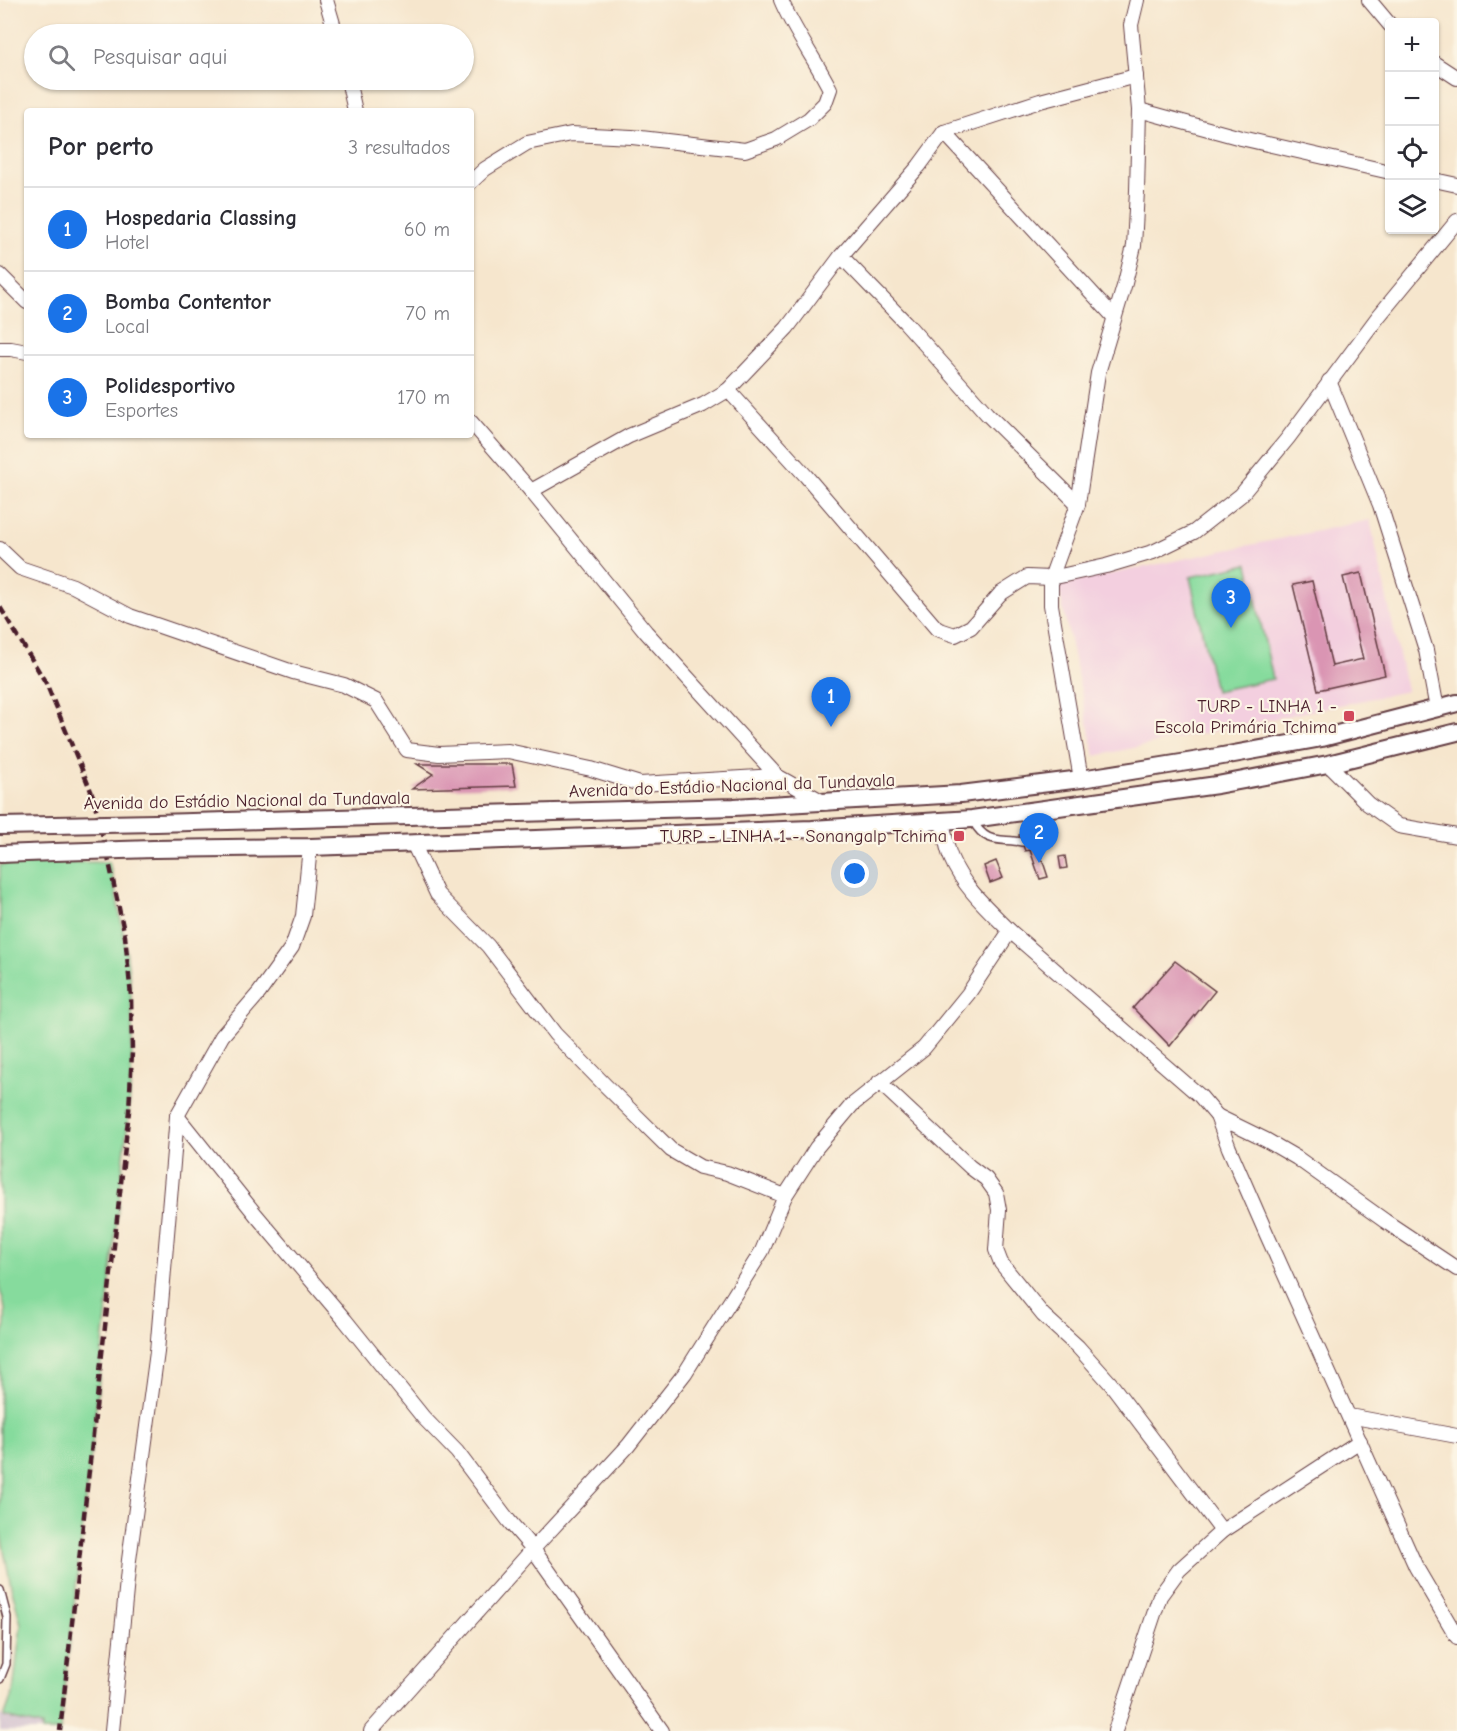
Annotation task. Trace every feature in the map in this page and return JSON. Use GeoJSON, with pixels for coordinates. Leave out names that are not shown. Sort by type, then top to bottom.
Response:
{"type":"FeatureCollection","features":[{"type":"Feature","properties":{"kind":"street"},"geometry":{"type":"LineString","coordinates":[[326,0],[333,24]]}},
{"type":"Feature","properties":{"kind":"street"},"geometry":{"type":"LineString","coordinates":[[474,179],[485,169],[527,143],[571,134],[632,137],[745,150],[776,139],[809,119],[825,103],[830,89],[786,13],[781,0]]}},
{"type":"Feature","properties":{"kind":"street"},"geometry":{"type":"LineString","coordinates":[[1081,779],[1051,604],[1051,578],[1078,504],[1098,373],[1134,246],[1139,110],[1131,25],[1137,0]]}},
{"type":"Feature","properties":{"kind":"street"},"geometry":{"type":"LineString","coordinates":[[1369,0],[1385,20]]}},
{"type":"Feature","properties":{"kind":"street"},"geometry":{"type":"LineString","coordinates":[[1439,66],[1457,78]]}},
{"type":"Feature","properties":{"kind":"street"},"geometry":{"type":"LineString","coordinates":[[531,491],[629,436],[703,405],[728,390],[787,328],[841,256],[919,166],[944,132],[1040,101],[1136,76]]}},
{"type":"Feature","properties":{"kind":"street"},"geometry":{"type":"LineString","coordinates":[[350,90],[354,108]]}},
{"type":"Feature","properties":{"kind":"street"},"geometry":{"type":"LineString","coordinates":[[1139,110],[1241,138],[1385,171]]}},
{"type":"Feature","properties":{"kind":"street"},"geometry":{"type":"LineString","coordinates":[[944,132],[1114,317]]}},
{"type":"Feature","properties":{"kind":"street"},"geometry":{"type":"LineString","coordinates":[[1439,181],[1457,184]]}},
{"type":"Feature","properties":{"kind":"street"},"geometry":{"type":"LineString","coordinates":[[728,390],[806,476],[937,629],[955,635],[971,627],[1000,594],[1027,578],[1051,578],[1106,566],[1154,552],[1194,532],[1241,495],[1288,438],[1410,277],[1457,221]]}},
{"type":"Feature","properties":{"kind":"street"},"geometry":{"type":"LineString","coordinates":[[841,256],[905,321],[987,414],[1078,504]]}},
{"type":"Feature","properties":{"kind":"street"},"geometry":{"type":"LineString","coordinates":[[0,275],[24,299]]}},
{"type":"Feature","properties":{"kind":"street"},"geometry":{"type":"LineString","coordinates":[[0,349],[11,348],[24,351]]}},
{"type":"Feature","properties":{"kind":"street"},"geometry":{"type":"LineString","coordinates":[[1329,381],[1380,505],[1426,650],[1437,709]]}},
{"type":"Feature","properties":{"kind":"street"},"geometry":{"type":"LineString","coordinates":[[474,425],[531,491],[646,632],[777,776],[825,803]]}},
{"type":"Feature","properties":{"kind":"street"},"geometry":{"type":"LineString","coordinates":[[0,549],[20,568],[73,586],[130,616],[293,672],[344,685],[376,701],[407,750],[439,754],[508,752],[640,783],[777,776]]}},
{"type":"Feature","properties":{"kind":"street","name":"Avenida do Estádio Nacional da Tundavala"},"geometry":{"type":"LineString","coordinates":[[0,826],[156,824],[734,807],[961,794],[1081,779],[1322,738],[1457,703]]}},
{"type":"Feature","properties":{"kind":"street"},"geometry":{"type":"LineString","coordinates":[[2,854],[310,847],[812,829],[972,819],[1217,785],[1328,764],[1457,732]]}},
{"type":"Feature","properties":{"kind":"street"},"geometry":{"type":"LineString","coordinates":[[1328,764],[1368,804],[1400,826],[1457,836]]}},
{"type":"Feature","properties":{"kind":"street"},"geometry":{"type":"LineString","coordinates":[[942,821],[951,857],[965,882],[985,906],[1010,931],[1200,1096],[1217,1116],[1229,1148],[1416,1567],[1457,1637]]}},
{"type":"Feature","properties":{"kind":"street"},"geometry":{"type":"LineString","coordinates":[[413,843],[437,894],[488,946],[555,1034],[671,1150],[700,1167],[728,1173],[785,1196]]}},
{"type":"Feature","properties":{"kind":"street"},"geometry":{"type":"LineString","coordinates":[[112,1731],[129,1560],[157,1352],[177,1116],[222,1036],[259,993],[292,947],[303,916],[310,847]]}},
{"type":"Feature","properties":{"kind":"street"},"geometry":{"type":"LineString","coordinates":[[371,1731],[628,1446],[685,1373],[762,1251],[785,1196],[816,1148],[852,1105],[924,1048],[968,994],[1010,931]]}},
{"type":"Feature","properties":{"kind":"street"},"geometry":{"type":"LineString","coordinates":[[879,1082],[970,1167],[986,1179],[996,1193],[999,1210],[996,1250],[1001,1263],[1043,1315],[1111,1384],[1222,1531]]}},
{"type":"Feature","properties":{"kind":"street"},"geometry":{"type":"LineString","coordinates":[[177,1116],[423,1417],[457,1452],[533,1549],[662,1731]]}},
{"type":"Feature","properties":{"kind":"street"},"geometry":{"type":"LineString","coordinates":[[1217,1116],[1297,1158],[1457,1269]]}},
{"type":"Feature","properties":{"kind":"street"},"geometry":{"type":"LineString","coordinates":[[1349,1416],[1457,1436]]}},
{"type":"Feature","properties":{"kind":"street"},"geometry":{"type":"LineString","coordinates":[[1115,1731],[1160,1596],[1179,1570],[1222,1531],[1360,1441]]}},
{"type":"Feature","properties":{"kind":"lane"},"geometry":{"type":"LineString","coordinates":[[1040,837],[1044,829],[1044,809]]}},
{"type":"Feature","properties":{"kind":"lane"},"geometry":{"type":"LineString","coordinates":[[972,819],[977,829],[987,837],[998,841],[1022,842]]}},
{"type":"Feature","properties":{"kind":"lane"},"geometry":{"type":"LineString","coordinates":[[0,1590],[8,1617],[6,1664],[0,1679]]}},
{"type":"Feature","properties":{"kind":"shaded area"},"geometry":{"type":"Polygon","coordinates":[[[1370,520],[1407,691],[1095,756],[1058,585],[1370,520]]]}},
{"type":"Feature","properties":{"kind":"shaded area"},"geometry":{"type":"Polygon","coordinates":[[[0,1715],[43,1726],[42,1731],[0,1731],[0,1715]]]}},
{"type":"Feature","properties":{"kind":"green space"},"geometry":{"type":"Polygon","coordinates":[[[1248,564],[1273,679],[1215,691],[1190,577],[1248,564]]]}},
{"type":"Feature","properties":{"kind":"green space"},"geometry":{"type":"Polygon","coordinates":[[[109,862],[123,928],[131,995],[129,1111],[60,1731],[42,1731],[42,1726],[4,1717],[13,1692],[21,1624],[0,1530],[0,1346],[5,1319],[0,1291],[0,865],[109,862]]]}},
{"type":"Feature","properties":{"kind":"building"},"geometry":{"type":"Polygon","coordinates":[[[1361,573],[1385,675],[1318,690],[1293,585],[1312,581],[1332,666],[1363,659],[1343,577],[1361,573]]]}},
{"type":"Feature","properties":{"kind":"building"},"geometry":{"type":"Polygon","coordinates":[[[417,764],[512,764],[516,786],[412,789],[433,774],[417,764]]]}},
{"type":"Feature","properties":{"kind":"building"},"geometry":{"type":"Polygon","coordinates":[[[1037,829],[1043,846],[1038,847],[1048,877],[1040,879],[1030,850],[1025,851],[1019,835],[1037,829]]]}},
{"type":"Feature","properties":{"kind":"building"},"geometry":{"type":"Polygon","coordinates":[[[1065,856],[1067,868],[1061,869],[1059,857],[1065,856]]]}},
{"type":"Feature","properties":{"kind":"building"},"geometry":{"type":"Polygon","coordinates":[[[996,861],[1003,878],[990,883],[984,866],[996,861]]]}},
{"type":"Feature","properties":{"kind":"building"},"geometry":{"type":"Polygon","coordinates":[[[1175,961],[1215,991],[1170,1046],[1133,1008],[1175,961]]]}},
{"type":"Feature","properties":{"kind":"railway"},"geometry":{"type":"LineString","coordinates":[[0,607],[46,683],[93,796],[125,936],[131,996],[132,1052],[129,1111],[60,1731]]}},
{"type":"Feature","properties":{"kind":"place","name":"Polidesportivo"},"geometry":{"type":"Point","coordinates":[1231,628]}},
{"type":"Feature","properties":{"kind":"place","name":"TURP - LINHA 1 - Escola Primária Tchima"},"geometry":{"type":"Point","coordinates":[1349,716]}},
{"type":"Feature","properties":{"kind":"place","name":"Hospedaria Classing"},"geometry":{"type":"Point","coordinates":[831,727]}},
{"type":"Feature","properties":{"kind":"place","name":"TURP - LINHA 1 - Sonangalp Tchima"},"geometry":{"type":"Point","coordinates":[959,836]}},
{"type":"Feature","properties":{"kind":"place","name":"Bomba Contentor"},"geometry":{"type":"Point","coordinates":[1039,863]}}]}
